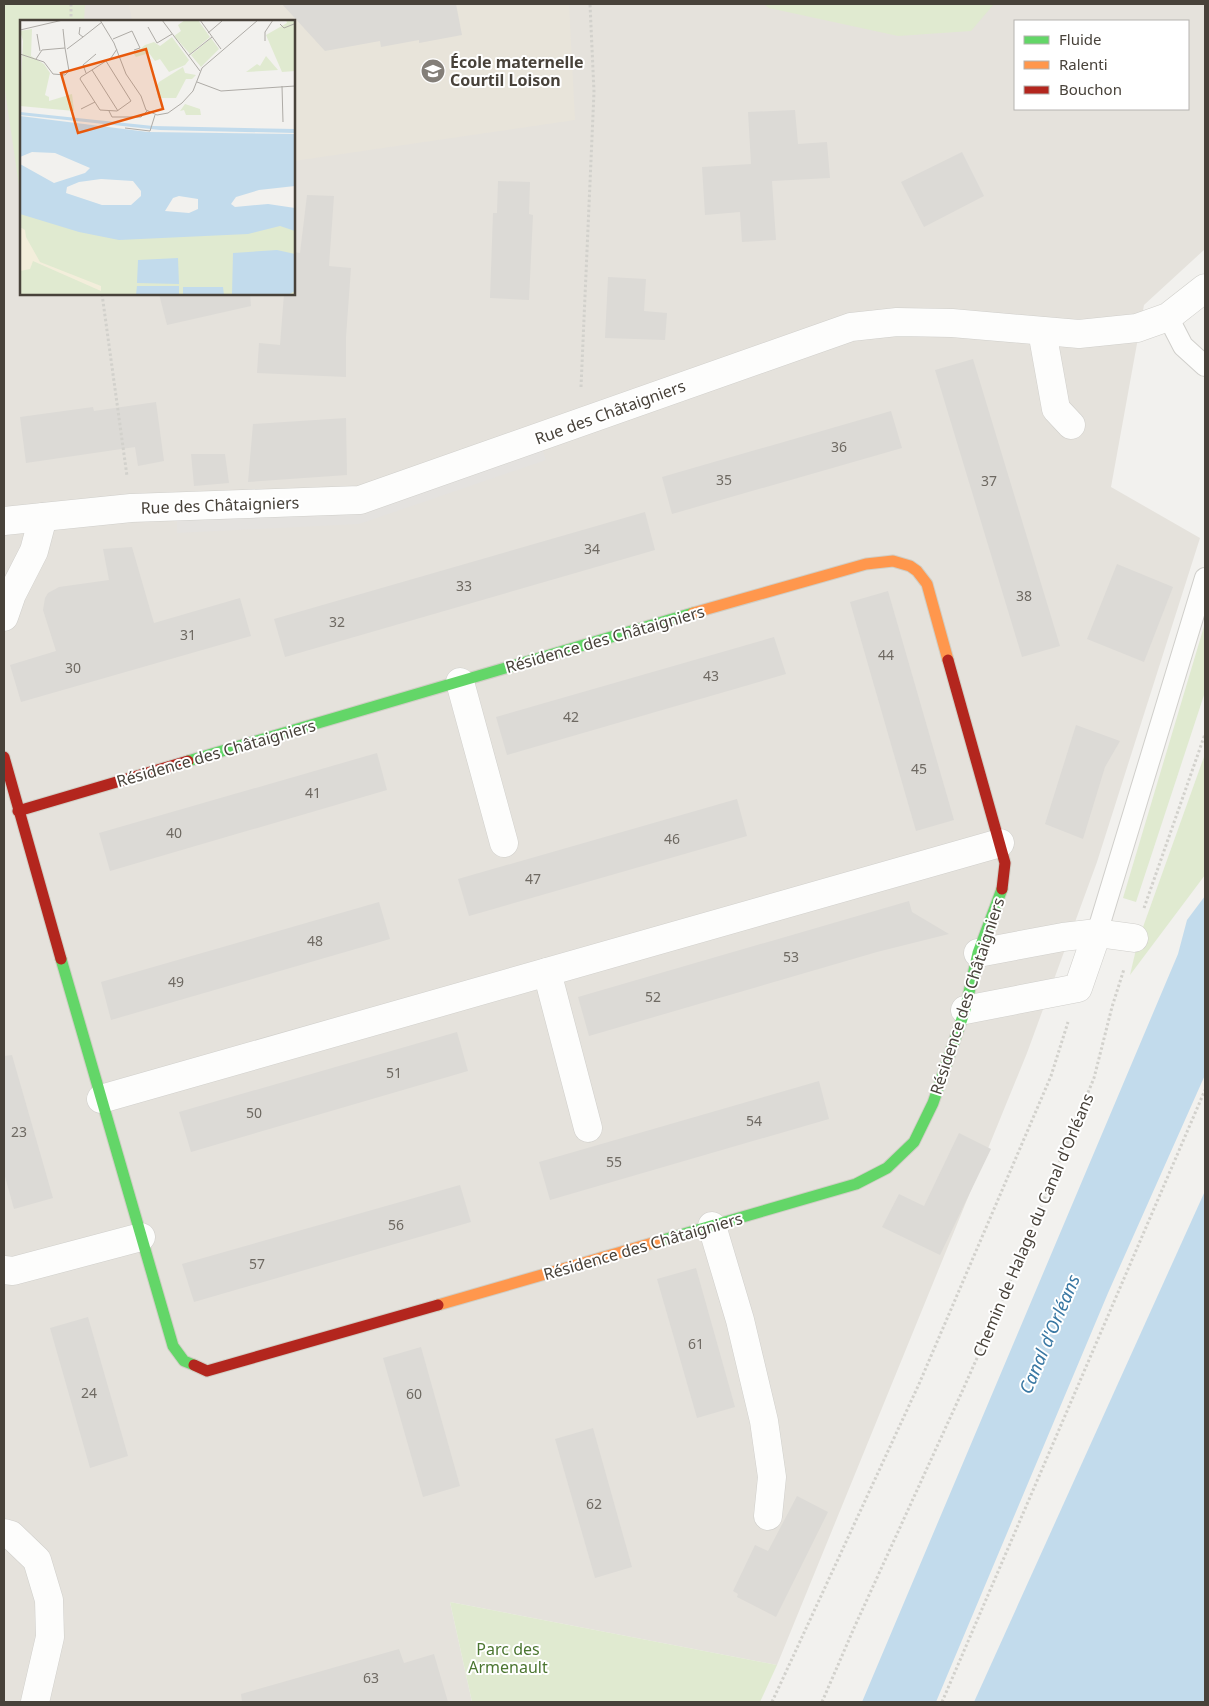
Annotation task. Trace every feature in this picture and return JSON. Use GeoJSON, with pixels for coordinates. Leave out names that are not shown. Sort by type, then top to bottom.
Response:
{"type":"FeatureCollection","features":[{"type":"Feature","properties":{"kind":"street","name":"Rue des Châtaigniers"},"geometry":{"type":"LineString","coordinates":[[4,522],[131,508],[360,500],[851,327],[897,322],[952,323],[1079,334],[1137,328],[1168,317],[1205,288]]}},
{"type":"Feature","properties":{"kind":"street"},"geometry":{"type":"LineString","coordinates":[[1042,332],[1056,408],[1071,425]]}},
{"type":"Feature","properties":{"kind":"street"},"geometry":{"type":"LineString","coordinates":[[4,617],[12,594],[34,551],[43,517]]}},
{"type":"Feature","properties":{"kind":"street","name":"Résidence des Châtaigniers"},"geometry":{"type":"LineString","coordinates":[[4,757],[18,811],[172,1346],[184,1361],[207,1371],[856,1184],[887,1168],[914,1142],[933,1103],[965,1010],[978,953],[1002,891],[1005,863],[927,584],[916,570],[897,561],[872,562],[856,566],[18,811]]}},
{"type":"Feature","properties":{"kind":"street"},"geometry":{"type":"LineString","coordinates":[[460,682],[504,843]]}},
{"type":"Feature","properties":{"kind":"street"},"geometry":{"type":"LineString","coordinates":[[101,1099],[1000,842]]}},
{"type":"Feature","properties":{"kind":"street"},"geometry":{"type":"LineString","coordinates":[[965,1010],[1078,988],[1097,933]]}},
{"type":"Feature","properties":{"kind":"street"},"geometry":{"type":"LineString","coordinates":[[978,953],[1063,937],[1097,933],[1134,938]]}},
{"type":"Feature","properties":{"kind":"street"},"geometry":{"type":"LineString","coordinates":[[547,972],[588,1128]]}},
{"type":"Feature","properties":{"kind":"street"},"geometry":{"type":"LineString","coordinates":[[712,1226],[740,1320],[764,1421],[772,1477],[768,1516]]}},
{"type":"Feature","properties":{"kind":"street"},"geometry":{"type":"LineString","coordinates":[[4,1270],[13,1271],[141,1237]]}},
{"type":"Feature","properties":{"kind":"street"},"geometry":{"type":"LineString","coordinates":[[4,1533],[11,1535],[37,1560],[49,1600],[50,1637],[35,1702]]}},
{"type":"Feature","properties":{"kind":"lane"},"geometry":{"type":"LineString","coordinates":[[1168,317],[1183,346],[1205,366]]}},
{"type":"Feature","properties":{"kind":"lane"},"geometry":{"type":"LineString","coordinates":[[1097,933],[1205,578]]}},
{"type":"Feature","properties":{"kind":"path"},"geometry":{"type":"LineString","coordinates":[[71,4],[71,20]]}},
{"type":"Feature","properties":{"kind":"path"},"geometry":{"type":"LineString","coordinates":[[579,423],[594,92],[590,4]]}},
{"type":"Feature","properties":{"kind":"path"},"geometry":{"type":"LineString","coordinates":[[102,295],[131,508]]}},
{"type":"Feature","properties":{"kind":"path","name":"Chemin de Halage du Canal d'Orléans"},"geometry":{"type":"LineString","coordinates":[[822,1702],[985,1340],[1094,1078],[1112,1007],[1134,938],[1205,734]]}},
{"type":"Feature","properties":{"kind":"path"},"geometry":{"type":"LineString","coordinates":[[772,1702],[919,1384],[1051,1076],[1078,988]]}},
{"type":"Feature","properties":{"kind":"path"},"geometry":{"type":"LineString","coordinates":[[942,1702],[1205,1090]]}},
{"type":"Feature","properties":{"kind":"shaded area"},"geometry":{"type":"Polygon","coordinates":[[[4,4],[1205,4],[1205,249],[1144,305],[1111,487],[1200,538],[1097,862],[1027,1053],[777,1665],[450,1602],[472,1702],[4,1702],[4,4]]]}},
{"type":"Feature","properties":{"kind":"shaded area","name":"École maternelle Courtil Loison"},"geometry":{"type":"Polygon","coordinates":[[[129,4],[569,4],[575,120],[295,161],[295,20],[132,20],[129,4]]]}},
{"type":"Feature","properties":{"kind":"shaded area"},"geometry":{"type":"Polygon","coordinates":[[[540,443],[546,460],[359,524],[177,533],[177,514],[357,506],[540,443]]]}},
{"type":"Feature","properties":{"kind":"green space"},"geometry":{"type":"Polygon","coordinates":[[[4,4],[85,4],[84,20],[20,20],[20,192],[4,84],[4,4]]]}},
{"type":"Feature","properties":{"kind":"green space"},"geometry":{"type":"Polygon","coordinates":[[[764,4],[994,4],[971,31],[898,36],[769,8],[764,4]]]}},
{"type":"Feature","properties":{"kind":"green space"},"geometry":{"type":"Polygon","coordinates":[[[1205,623],[1205,692],[1136,902],[1123,898],[1205,623]]]}},
{"type":"Feature","properties":{"kind":"green space"},"geometry":{"type":"Polygon","coordinates":[[[1205,754],[1205,875],[1130,975],[1138,941],[1205,754]]]}},
{"type":"Feature","properties":{"kind":"green space","name":"Parc des Armenault"},"geometry":{"type":"Polygon","coordinates":[[[450,1602],[777,1665],[760,1702],[472,1702],[450,1602]]]}},
{"type":"Feature","properties":{"kind":"water","name":"Canal d'Orléans"},"geometry":{"type":"Polygon","coordinates":[[[1205,896],[1205,1075],[1108,1293],[936,1702],[862,1702],[1178,954],[1187,920],[1205,896]]]}},
{"type":"Feature","properties":{"kind":"water"},"geometry":{"type":"Polygon","coordinates":[[[1205,1191],[1205,1702],[974,1702],[1205,1191]]]}},
{"type":"Feature","properties":{"kind":"building"},"geometry":{"type":"Polygon","coordinates":[[[282,4],[456,4],[462,35],[419,43],[419,40],[381,47],[380,41],[325,51],[282,4]]]}},
{"type":"Feature","properties":{"kind":"building"},"geometry":{"type":"Polygon","coordinates":[[[795,110],[798,144],[827,142],[830,178],[772,181],[776,240],[742,242],[740,212],[705,215],[702,167],[751,164],[748,112],[795,110]]]}},
{"type":"Feature","properties":{"kind":"building"},"geometry":{"type":"Polygon","coordinates":[[[962,152],[984,196],[924,227],[901,182],[962,152]]]}},
{"type":"Feature","properties":{"kind":"building"},"geometry":{"type":"Polygon","coordinates":[[[498,181],[530,182],[529,214],[533,215],[529,300],[490,298],[493,213],[497,213],[498,181]]]}},
{"type":"Feature","properties":{"kind":"building"},"geometry":{"type":"Polygon","coordinates":[[[307,195],[334,196],[329,266],[351,268],[346,337],[346,377],[257,373],[259,343],[280,345],[284,295],[295,295],[295,252],[300,253],[307,195]]]}},
{"type":"Feature","properties":{"kind":"building"},"geometry":{"type":"Polygon","coordinates":[[[608,277],[646,279],[644,311],[667,313],[665,340],[605,338],[608,277]]]}},
{"type":"Feature","properties":{"kind":"building"},"geometry":{"type":"Polygon","coordinates":[[[159,295],[250,295],[251,306],[167,325],[159,295]]]}},
{"type":"Feature","properties":{"kind":"building"},"geometry":{"type":"Polygon","coordinates":[[[973,359],[1060,646],[1022,657],[935,370],[973,359]]]}},
{"type":"Feature","properties":{"kind":"building"},"geometry":{"type":"Polygon","coordinates":[[[156,402],[164,461],[138,466],[135,447],[26,463],[20,417],[93,407],[94,411],[156,402]]]}},
{"type":"Feature","properties":{"kind":"building"},"geometry":{"type":"Polygon","coordinates":[[[891,411],[902,448],[672,514],[662,477],[891,411]]]}},
{"type":"Feature","properties":{"kind":"building"},"geometry":{"type":"Polygon","coordinates":[[[346,418],[347,475],[248,482],[253,424],[346,418]]]}},
{"type":"Feature","properties":{"kind":"building"},"geometry":{"type":"Polygon","coordinates":[[[191,454],[225,454],[229,483],[194,486],[191,454]]]}},
{"type":"Feature","properties":{"kind":"building"},"geometry":{"type":"Polygon","coordinates":[[[645,512],[655,550],[285,657],[274,619],[645,512]]]}},
{"type":"Feature","properties":{"kind":"building"},"geometry":{"type":"Polygon","coordinates":[[[132,547],[154,623],[240,598],[251,636],[21,702],[10,665],[56,651],[43,610],[48,593],[59,587],[109,580],[103,549],[132,547]]]}},
{"type":"Feature","properties":{"kind":"building"},"geometry":{"type":"Polygon","coordinates":[[[1117,564],[1173,587],[1144,662],[1087,639],[1117,564]]]}},
{"type":"Feature","properties":{"kind":"building"},"geometry":{"type":"Polygon","coordinates":[[[888,591],[954,820],[916,831],[850,602],[888,591]]]}},
{"type":"Feature","properties":{"kind":"building"},"geometry":{"type":"Polygon","coordinates":[[[774,637],[786,674],[507,755],[496,717],[774,637]]]}},
{"type":"Feature","properties":{"kind":"building"},"geometry":{"type":"Polygon","coordinates":[[[1076,725],[1120,741],[1105,767],[1083,839],[1045,824],[1076,725]]]}},
{"type":"Feature","properties":{"kind":"building"},"geometry":{"type":"Polygon","coordinates":[[[377,753],[387,790],[110,871],[99,833],[377,753]]]}},
{"type":"Feature","properties":{"kind":"building"},"geometry":{"type":"Polygon","coordinates":[[[737,799],[747,836],[469,916],[458,879],[737,799]]]}},
{"type":"Feature","properties":{"kind":"building"},"geometry":{"type":"Polygon","coordinates":[[[909,901],[912,912],[949,934],[877,952],[589,1036],[578,997],[909,901]]]}},
{"type":"Feature","properties":{"kind":"building"},"geometry":{"type":"Polygon","coordinates":[[[379,902],[390,939],[111,1020],[101,982],[379,902]]]}},
{"type":"Feature","properties":{"kind":"building"},"geometry":{"type":"Polygon","coordinates":[[[457,1032],[468,1071],[191,1152],[179,1112],[457,1032]]]}},
{"type":"Feature","properties":{"kind":"building"},"geometry":{"type":"Polygon","coordinates":[[[12,1055],[53,1198],[14,1209],[4,1173],[4,1056],[12,1055]]]}},
{"type":"Feature","properties":{"kind":"building"},"geometry":{"type":"Polygon","coordinates":[[[819,1081],[829,1119],[550,1200],[539,1162],[819,1081]]]}},
{"type":"Feature","properties":{"kind":"building"},"geometry":{"type":"Polygon","coordinates":[[[959,1133],[991,1149],[940,1255],[882,1227],[899,1194],[924,1206],[959,1133]]]}},
{"type":"Feature","properties":{"kind":"building"},"geometry":{"type":"Polygon","coordinates":[[[460,1185],[471,1222],[194,1302],[182,1264],[460,1185]]]}},
{"type":"Feature","properties":{"kind":"building"},"geometry":{"type":"Polygon","coordinates":[[[696,1268],[735,1407],[697,1418],[657,1279],[696,1268]]]}},
{"type":"Feature","properties":{"kind":"building"},"geometry":{"type":"Polygon","coordinates":[[[88,1317],[128,1456],[90,1468],[50,1328],[88,1317]]]}},
{"type":"Feature","properties":{"kind":"building"},"geometry":{"type":"Polygon","coordinates":[[[421,1347],[460,1486],[423,1497],[383,1358],[421,1347]]]}},
{"type":"Feature","properties":{"kind":"building"},"geometry":{"type":"Polygon","coordinates":[[[593,1428],[632,1567],[595,1578],[555,1439],[593,1428]]]}},
{"type":"Feature","properties":{"kind":"building"},"geometry":{"type":"Polygon","coordinates":[[[797,1496],[828,1512],[776,1617],[737,1597],[738,1594],[733,1591],[755,1545],[768,1551],[797,1496]]]}},
{"type":"Feature","properties":{"kind":"building"},"geometry":{"type":"Polygon","coordinates":[[[399,1649],[404,1663],[434,1654],[448,1702],[242,1702],[241,1694],[399,1649]]]}},
{"type":"Feature","properties":{"kind":"traffic: fast"},"geometry":{"type":"LineString","coordinates":[[188,761],[693,613]]}},
{"type":"Feature","properties":{"kind":"traffic: fast"},"geometry":{"type":"LineString","coordinates":[[656,1242],[856,1184],[887,1168],[914,1142],[933,1103],[965,1010],[978,953],[1002,889]]}},
{"type":"Feature","properties":{"kind":"traffic: fast"},"geometry":{"type":"LineString","coordinates":[[61,959],[173,1346],[184,1361],[194,1365]]}},
{"type":"Feature","properties":{"kind":"traffic: slow"},"geometry":{"type":"LineString","coordinates":[[693,613],[866,564],[893,561],[910,566],[917,571],[927,584],[948,660]]}},
{"type":"Feature","properties":{"kind":"traffic: slow"},"geometry":{"type":"LineString","coordinates":[[438,1305],[656,1242]]}},
{"type":"Feature","properties":{"kind":"traffic: jam"},"geometry":{"type":"LineString","coordinates":[[948,660],[1005,863],[1002,889]]}},
{"type":"Feature","properties":{"kind":"traffic: jam"},"geometry":{"type":"LineString","coordinates":[[4,757],[61,959]]}},
{"type":"Feature","properties":{"kind":"traffic: jam"},"geometry":{"type":"LineString","coordinates":[[18,811],[188,761]]}},
{"type":"Feature","properties":{"kind":"traffic: jam"},"geometry":{"type":"LineString","coordinates":[[194,1365],[207,1371],[438,1305]]}},
{"type":"Feature","properties":{"kind":"place","name":"École maternelle Courtil Loison"},"geometry":{"type":"Point","coordinates":[433,71]}}]}
